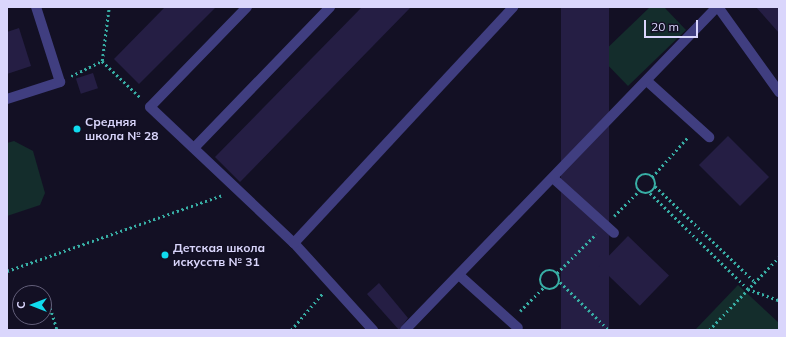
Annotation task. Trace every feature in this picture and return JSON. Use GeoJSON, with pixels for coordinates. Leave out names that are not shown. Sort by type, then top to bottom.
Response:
{"type":"FeatureCollection","features":[{"type":"Feature","properties":{"kind":"street"},"geometry":{"type":"LineString","coordinates":[[7,99],[60,82],[36,7]]}},
{"type":"Feature","properties":{"kind":"street"},"geometry":{"type":"LineString","coordinates":[[247,7],[150,107],[194,148],[234,191],[294,243],[372,330]]}},
{"type":"Feature","properties":{"kind":"street"},"geometry":{"type":"LineString","coordinates":[[194,148],[330,7]]}},
{"type":"Feature","properties":{"kind":"street"},"geometry":{"type":"LineString","coordinates":[[294,243],[513,7]]}},
{"type":"Feature","properties":{"kind":"street"},"geometry":{"type":"LineString","coordinates":[[405,330],[718,7],[779,92]]}},
{"type":"Feature","properties":{"kind":"street"},"geometry":{"type":"LineString","coordinates":[[647,81],[709,138]]}},
{"type":"Feature","properties":{"kind":"street"},"geometry":{"type":"LineString","coordinates":[[553,178],[614,233]]}},
{"type":"Feature","properties":{"kind":"street"},"geometry":{"type":"LineString","coordinates":[[459,275],[518,328]]}},
{"type":"Feature","properties":{"kind":"path"},"geometry":{"type":"LineString","coordinates":[[102,60],[109,7]]}},
{"type":"Feature","properties":{"kind":"path"},"geometry":{"type":"LineString","coordinates":[[60,82],[102,60]]}},
{"type":"Feature","properties":{"kind":"path"},"geometry":{"type":"LineString","coordinates":[[102,60],[150,107]]}},
{"type":"Feature","properties":{"kind":"path"},"geometry":{"type":"LineString","coordinates":[[652,177],[698,127]]}},
{"type":"Feature","properties":{"kind":"path"},"geometry":{"type":"LineString","coordinates":[[652,177],[644,174],[636,181],[639,191],[650,193],[748,289],[779,300]]}},
{"type":"Feature","properties":{"kind":"path"},"geometry":{"type":"LineString","coordinates":[[652,177],[655,186],[755,282]]}},
{"type":"Feature","properties":{"kind":"path"},"geometry":{"type":"LineString","coordinates":[[650,193],[655,186]]}},
{"type":"Feature","properties":{"kind":"path"},"geometry":{"type":"LineString","coordinates":[[7,271],[234,191]]}},
{"type":"Feature","properties":{"kind":"path"},"geometry":{"type":"LineString","coordinates":[[709,330],[779,257]]}},
{"type":"Feature","properties":{"kind":"path"},"geometry":{"type":"LineString","coordinates":[[544,287],[541,277],[548,270],[557,273],[560,282],[609,330]]}},
{"type":"Feature","properties":{"kind":"path"},"geometry":{"type":"LineString","coordinates":[[544,287],[552,289],[560,282]]}},
{"type":"Feature","properties":{"kind":"path"},"geometry":{"type":"LineString","coordinates":[[291,330],[330,284]]}},
{"type":"Feature","properties":{"kind":"path"},"geometry":{"type":"LineString","coordinates":[[510,321],[544,287]]}},
{"type":"Feature","properties":{"kind":"path"},"geometry":{"type":"LineString","coordinates":[[52,313],[57,330]]}},
{"type":"Feature","properties":{"kind":"green space"},"geometry":{"type":"Polygon","coordinates":[[[650,7],[664,7],[686,30],[628,86],[599,56],[650,7]]]}},
{"type":"Feature","properties":{"kind":"green space"},"geometry":{"type":"Polygon","coordinates":[[[14,141],[33,151],[45,193],[40,205],[7,216],[7,143],[14,141]]]}},
{"type":"Feature","properties":{"kind":"green space"},"geometry":{"type":"Polygon","coordinates":[[[738,285],[779,323],[779,330],[695,330],[738,285]]]}},
{"type":"Feature","properties":{"kind":"building"},"geometry":{"type":"Polygon","coordinates":[[[165,7],[216,7],[139,84],[114,59],[165,7]]]}},
{"type":"Feature","properties":{"kind":"building"},"geometry":{"type":"Polygon","coordinates":[[[362,7],[411,7],[240,182],[215,157],[362,7]]]}},
{"type":"Feature","properties":{"kind":"building"},"geometry":{"type":"Polygon","coordinates":[[[561,7],[609,7],[609,330],[561,330],[561,7]]]}},
{"type":"Feature","properties":{"kind":"building"},"geometry":{"type":"Polygon","coordinates":[[[756,7],[779,7],[779,33],[756,7]]]}},
{"type":"Feature","properties":{"kind":"building"},"geometry":{"type":"Polygon","coordinates":[[[19,28],[31,66],[7,74],[7,32],[19,28]]]}},
{"type":"Feature","properties":{"kind":"building"},"geometry":{"type":"Polygon","coordinates":[[[93,73],[98,88],[81,94],[76,79],[93,73]]]}},
{"type":"Feature","properties":{"kind":"building"},"geometry":{"type":"Polygon","coordinates":[[[728,136],[769,177],[740,206],[699,165],[728,136]]]}},
{"type":"Feature","properties":{"kind":"building"},"geometry":{"type":"Polygon","coordinates":[[[628,236],[669,276],[640,306],[599,266],[628,236]]]}},
{"type":"Feature","properties":{"kind":"building"},"geometry":{"type":"Polygon","coordinates":[[[379,283],[408,318],[399,330],[367,294],[379,283]]]}},
{"type":"Feature","properties":{"kind":"place","name":"Средняя школа № 28"},"geometry":{"type":"Point","coordinates":[77,129]}},
{"type":"Feature","properties":{"kind":"place","name":"Детская школа искусств № 31"},"geometry":{"type":"Point","coordinates":[165,255]}}]}
